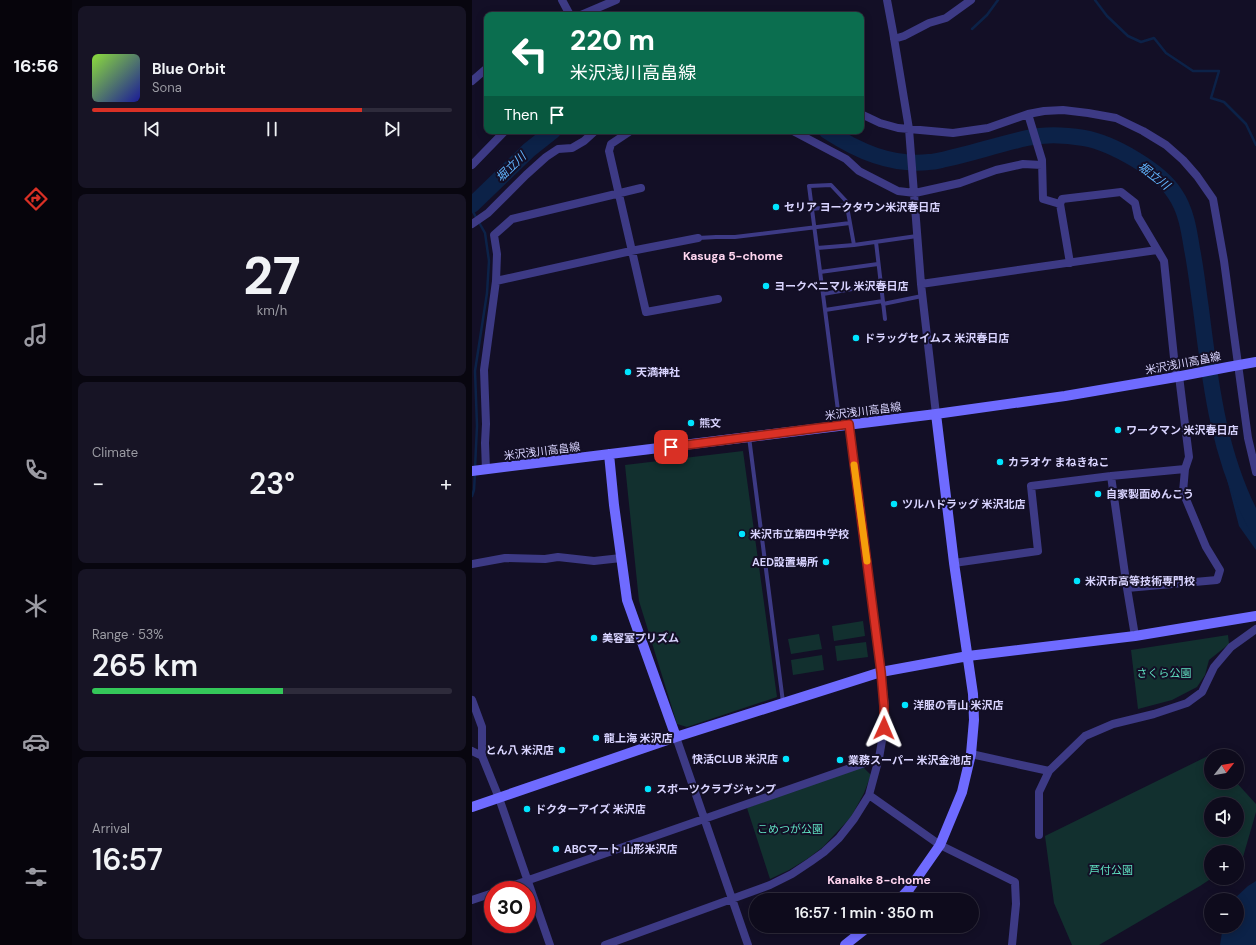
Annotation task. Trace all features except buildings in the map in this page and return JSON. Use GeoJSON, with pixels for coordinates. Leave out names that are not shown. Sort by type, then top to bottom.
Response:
{"type":"FeatureCollection","features":[{"type":"Feature","properties":{"kind":"street"},"geometry":{"type":"LineString","coordinates":[[562,0],[568,12]]}},
{"type":"Feature","properties":{"kind":"street"},"geometry":{"type":"LineString","coordinates":[[887,0],[908,129],[915,194],[922,296],[954,563],[974,700],[971,754],[962,792],[940,845],[905,893]]}},
{"type":"Feature","properties":{"kind":"street"},"geometry":{"type":"LineString","coordinates":[[894,38],[904,36],[929,23],[946,18],[971,0]]}},
{"type":"Feature","properties":{"kind":"street"},"geometry":{"type":"LineString","coordinates":[[588,12],[612,1]]}},
{"type":"Feature","properties":{"kind":"street"},"geometry":{"type":"LineString","coordinates":[[472,81],[484,71]]}},
{"type":"Feature","properties":{"kind":"street"},"geometry":{"type":"LineString","coordinates":[[864,115],[880,123],[898,128],[953,133],[988,128],[1028,114],[1063,110],[1116,118],[1143,131],[1166,145],[1183,160],[1198,176],[1213,199],[1224,260],[1248,438],[1256,472]]}},
{"type":"Feature","properties":{"kind":"street"},"geometry":{"type":"LineString","coordinates":[[1028,114],[1042,162],[1043,199],[1060,204]]}},
{"type":"Feature","properties":{"kind":"street"},"geometry":{"type":"LineString","coordinates":[[472,166],[502,134]]}},
{"type":"Feature","properties":{"kind":"street"},"geometry":{"type":"LineString","coordinates":[[472,224],[488,214],[546,157],[558,149],[572,148],[584,141],[592,134]]}},
{"type":"Feature","properties":{"kind":"street"},"geometry":{"type":"LineString","coordinates":[[626,134],[611,144],[610,151],[631,251],[646,312],[718,299]]}},
{"type":"Feature","properties":{"kind":"street"},"geometry":{"type":"LineString","coordinates":[[799,134],[846,159],[859,171],[898,192],[915,194],[960,183],[996,170],[1023,164],[1042,162]]}},
{"type":"Feature","properties":{"kind":"street"},"geometry":{"type":"LineString","coordinates":[[486,470],[484,370],[496,281],[497,254],[494,235],[512,219],[641,188]]}},
{"type":"Feature","properties":{"kind":"street"},"geometry":{"type":"LineString","coordinates":[[1070,263],[1060,204],[1062,199],[1121,192],[1135,203],[1138,217],[1164,261],[1188,457],[1185,469],[1183,492],[1206,547],[1220,570],[1216,580],[1127,588]]}},
{"type":"Feature","properties":{"kind":"street"},"geometry":{"type":"LineString","coordinates":[[496,281],[631,251],[698,238]]}},
{"type":"Feature","properties":{"kind":"street"},"geometry":{"type":"LineString","coordinates":[[921,284],[1157,250]]}},
{"type":"Feature","properties":{"kind":"street","name":"米沢浅川高畠線"},"geometry":{"type":"LineString","coordinates":[[472,471],[936,414],[1065,396],[1256,362]]}},
{"type":"Feature","properties":{"kind":"street"},"geometry":{"type":"LineString","coordinates":[[605,945],[770,885],[792,874],[824,852],[839,838],[854,819],[869,795],[879,758],[884,728],[884,706],[881,672],[844,425]]}},
{"type":"Feature","properties":{"kind":"street"},"geometry":{"type":"LineString","coordinates":[[609,454],[627,600],[748,945]]}},
{"type":"Feature","properties":{"kind":"street"},"geometry":{"type":"LineString","coordinates":[[954,563],[1038,551],[1031,486],[1185,469]]}},
{"type":"Feature","properties":{"kind":"street"},"geometry":{"type":"LineString","coordinates":[[1111,476],[1135,636]]}},
{"type":"Feature","properties":{"kind":"street"},"geometry":{"type":"LineString","coordinates":[[472,564],[505,558],[545,559],[558,557],[594,561],[621,558]]}},
{"type":"Feature","properties":{"kind":"street"},"geometry":{"type":"LineString","coordinates":[[472,807],[676,737],[881,672],[968,656],[1135,636],[1256,616]]}},
{"type":"Feature","properties":{"kind":"street"},"geometry":{"type":"LineString","coordinates":[[1039,836],[1039,792],[1049,771],[1085,736],[1113,724],[1154,714],[1187,703],[1202,692],[1214,667],[1231,647],[1256,629]]}},
{"type":"Feature","properties":{"kind":"street"},"geometry":{"type":"LineString","coordinates":[[472,700],[482,727],[482,756],[499,798],[550,945]]}},
{"type":"Feature","properties":{"kind":"street"},"geometry":{"type":"LineString","coordinates":[[472,751],[482,756]]}},
{"type":"Feature","properties":{"kind":"street"},"geometry":{"type":"LineString","coordinates":[[971,754],[1049,771]]}},
{"type":"Feature","properties":{"kind":"street"},"geometry":{"type":"LineString","coordinates":[[528,880],[879,758]]}},
{"type":"Feature","properties":{"kind":"street"},"geometry":{"type":"LineString","coordinates":[[869,795],[940,845],[1015,882],[1016,904],[1012,945]]}},
{"type":"Feature","properties":{"kind":"street"},"geometry":{"type":"LineString","coordinates":[[472,900],[484,895]]}},
{"type":"Feature","properties":{"kind":"street"},"geometry":{"type":"LineString","coordinates":[[845,945],[860,933]]}},
{"type":"Feature","properties":{"kind":"lane"},"geometry":{"type":"LineString","coordinates":[[844,425],[825,310],[809,186],[831,185],[846,201],[854,245]]}},
{"type":"Feature","properties":{"kind":"lane"},"geometry":{"type":"LineString","coordinates":[[812,209],[847,205]]}},
{"type":"Feature","properties":{"kind":"lane"},"geometry":{"type":"LineString","coordinates":[[698,238],[735,237],[850,223]]}},
{"type":"Feature","properties":{"kind":"lane"},"geometry":{"type":"LineString","coordinates":[[817,248],[854,245],[917,236]]}},
{"type":"Feature","properties":{"kind":"lane"},"geometry":{"type":"LineString","coordinates":[[876,242],[885,319]]}},
{"type":"Feature","properties":{"kind":"lane"},"geometry":{"type":"LineString","coordinates":[[820,272],[878,264]]}},
{"type":"Feature","properties":{"kind":"lane"},"geometry":{"type":"LineString","coordinates":[[823,294],[881,284]]}},
{"type":"Feature","properties":{"kind":"lane"},"geometry":{"type":"LineString","coordinates":[[825,310],[922,296]]}},
{"type":"Feature","properties":{"kind":"lane"},"geometry":{"type":"LineString","coordinates":[[749,437],[783,704]]}},
{"type":"Feature","properties":{"kind":"green space"},"geometry":{"type":"Polygon","coordinates":[[[743,451],[777,697],[687,727],[677,724],[639,601],[625,465],[743,451]]]}},
{"type":"Feature","properties":{"kind":"green space"},"geometry":{"type":"Polygon","coordinates":[[[863,621],[865,636],[834,641],[832,626],[863,621]]]}},
{"type":"Feature","properties":{"kind":"green space"},"geometry":{"type":"Polygon","coordinates":[[[819,634],[822,649],[791,654],[788,639],[819,634]]]}},
{"type":"Feature","properties":{"kind":"green space","name":"さくら公園"},"geometry":{"type":"Polygon","coordinates":[[[1228,635],[1229,644],[1209,660],[1205,675],[1197,687],[1172,700],[1138,709],[1131,650],[1228,635]]]}},
{"type":"Feature","properties":{"kind":"green space"},"geometry":{"type":"Polygon","coordinates":[[[866,642],[868,657],[837,661],[835,646],[866,642]]]}},
{"type":"Feature","properties":{"kind":"green space"},"geometry":{"type":"Polygon","coordinates":[[[822,655],[824,670],[793,675],[791,660],[822,655]]]}},
{"type":"Feature","properties":{"kind":"green space","name":"芦付公園"},"geometry":{"type":"Polygon","coordinates":[[[1204,758],[1204,789],[1242,789],[1256,804],[1256,812],[1244,854],[1244,845],[1204,845],[1204,883],[1099,945],[1072,945],[1054,903],[1045,836],[1204,758]]]}},
{"type":"Feature","properties":{"kind":"green space","name":"こめつが公園"},"geometry":{"type":"Polygon","coordinates":[[[862,766],[871,775],[864,793],[851,817],[823,847],[789,870],[770,879],[747,808],[862,766]]]}},
{"type":"Feature","properties":{"kind":"water"},"geometry":{"type":"Polygon","coordinates":[[[1221,456],[1256,517],[1256,550],[1239,526],[1221,456]]]}},
{"type":"Feature","properties":{"kind":"water"},"geometry":{"type":"Polygon","coordinates":[[[1256,881],[1256,945],[1220,945],[1222,933],[1244,933],[1244,893],[1240,893],[1256,881]]]}},
{"type":"Feature","properties":{"kind":"waterway"},"geometry":{"type":"LineString","coordinates":[[972,29],[987,15],[998,0]]}},
{"type":"Feature","properties":{"kind":"waterway"},"geometry":{"type":"LineString","coordinates":[[1095,0],[1107,16],[1128,36],[1141,42],[1154,38],[1166,53],[1193,71],[1219,71],[1211,98],[1224,102],[1246,124],[1256,145]]}},
{"type":"Feature","properties":{"kind":"waterway","name":"堀立川"},"geometry":{"type":"LineString","coordinates":[[472,205],[529,150],[549,134]]}},
{"type":"Feature","properties":{"kind":"waterway","name":"堀立川"},"geometry":{"type":"LineString","coordinates":[[832,134],[875,156],[901,162],[915,163],[938,161],[1017,140],[1034,137],[1056,135],[1084,138],[1108,145],[1134,159],[1147,167],[1168,185],[1179,200],[1190,235],[1208,364],[1218,420],[1233,474],[1243,500],[1256,525]]}},
{"type":"Feature","properties":{"kind":"waterway"},"geometry":{"type":"LineString","coordinates":[[472,210],[485,233],[489,261],[487,293],[475,371],[477,426],[475,468]]}},
{"type":"Feature","properties":{"kind":"waterway"},"geometry":{"type":"LineString","coordinates":[[472,496],[474,490],[475,473]]}},
{"type":"Feature","properties":{"kind":"slow traffic"},"geometry":{"type":"LineString","coordinates":[[854,465],[867,561]]}},
{"type":"Feature","properties":{"kind":"place","name":"セリア ヨークタウン米沢春日店"},"geometry":{"type":"Point","coordinates":[776,207]}},
{"type":"Feature","properties":{"kind":"place","name":"ヨークベニマル 米沢春日店"},"geometry":{"type":"Point","coordinates":[766,286]}},
{"type":"Feature","properties":{"kind":"place","name":"ドラッグセイムス 米沢春日店"},"geometry":{"type":"Point","coordinates":[856,338]}},
{"type":"Feature","properties":{"kind":"place","name":"天満神社"},"geometry":{"type":"Point","coordinates":[628,372]}},
{"type":"Feature","properties":{"kind":"place","name":"熊文"},"geometry":{"type":"Point","coordinates":[691,423]}},
{"type":"Feature","properties":{"kind":"place","name":"ワークマン 米沢春日店"},"geometry":{"type":"Point","coordinates":[1118,430]}},
{"type":"Feature","properties":{"kind":"place","name":"カラオケ まねきねこ"},"geometry":{"type":"Point","coordinates":[1000,462]}},
{"type":"Feature","properties":{"kind":"place","name":"自家製面めんこう"},"geometry":{"type":"Point","coordinates":[1098,494]}},
{"type":"Feature","properties":{"kind":"place","name":"ツルハドラッグ 米沢北店"},"geometry":{"type":"Point","coordinates":[894,504]}},
{"type":"Feature","properties":{"kind":"place","name":"米沢市立第四中学校"},"geometry":{"type":"Point","coordinates":[742,534]}},
{"type":"Feature","properties":{"kind":"place","name":"AED設置場所"},"geometry":{"type":"Point","coordinates":[826,562]}},
{"type":"Feature","properties":{"kind":"place","name":"米沢市高等技術専門校"},"geometry":{"type":"Point","coordinates":[1077,581]}},
{"type":"Feature","properties":{"kind":"place","name":"美容室プリズム"},"geometry":{"type":"Point","coordinates":[594,638]}},
{"type":"Feature","properties":{"kind":"place","name":"洋服の青山 米沢店"},"geometry":{"type":"Point","coordinates":[905,705]}},
{"type":"Feature","properties":{"kind":"place","name":"龍上海 米沢店"},"geometry":{"type":"Point","coordinates":[596,738]}},
{"type":"Feature","properties":{"kind":"place","name":"とん八 米沢店"},"geometry":{"type":"Point","coordinates":[562,750]}},
{"type":"Feature","properties":{"kind":"place","name":"快活CLUB 米沢店"},"geometry":{"type":"Point","coordinates":[786,759]}},
{"type":"Feature","properties":{"kind":"place","name":"業務スーパー 米沢金池店"},"geometry":{"type":"Point","coordinates":[840,760]}},
{"type":"Feature","properties":{"kind":"place","name":"スポーツクラブジャンプ"},"geometry":{"type":"Point","coordinates":[648,789]}},
{"type":"Feature","properties":{"kind":"place","name":"ドクターアイズ 米沢店"},"geometry":{"type":"Point","coordinates":[527,809]}},
{"type":"Feature","properties":{"kind":"place","name":"ABCマート 山形米沢店"},"geometry":{"type":"Point","coordinates":[556,849]}},
{"type":"Feature","properties":{"kind":"district","name":"Kasuga 5-chome"},"geometry":{"type":"Point","coordinates":[733,256]}},
{"type":"Feature","properties":{"kind":"district","name":"Kanaike 8-chome"},"geometry":{"type":"Point","coordinates":[879,880]}},
{"type":"Feature","properties":{"kind":"route"},"geometry":{"type":"LineString","coordinates":[[671,447],[849,424],[881,672],[884,728]]}}]}
